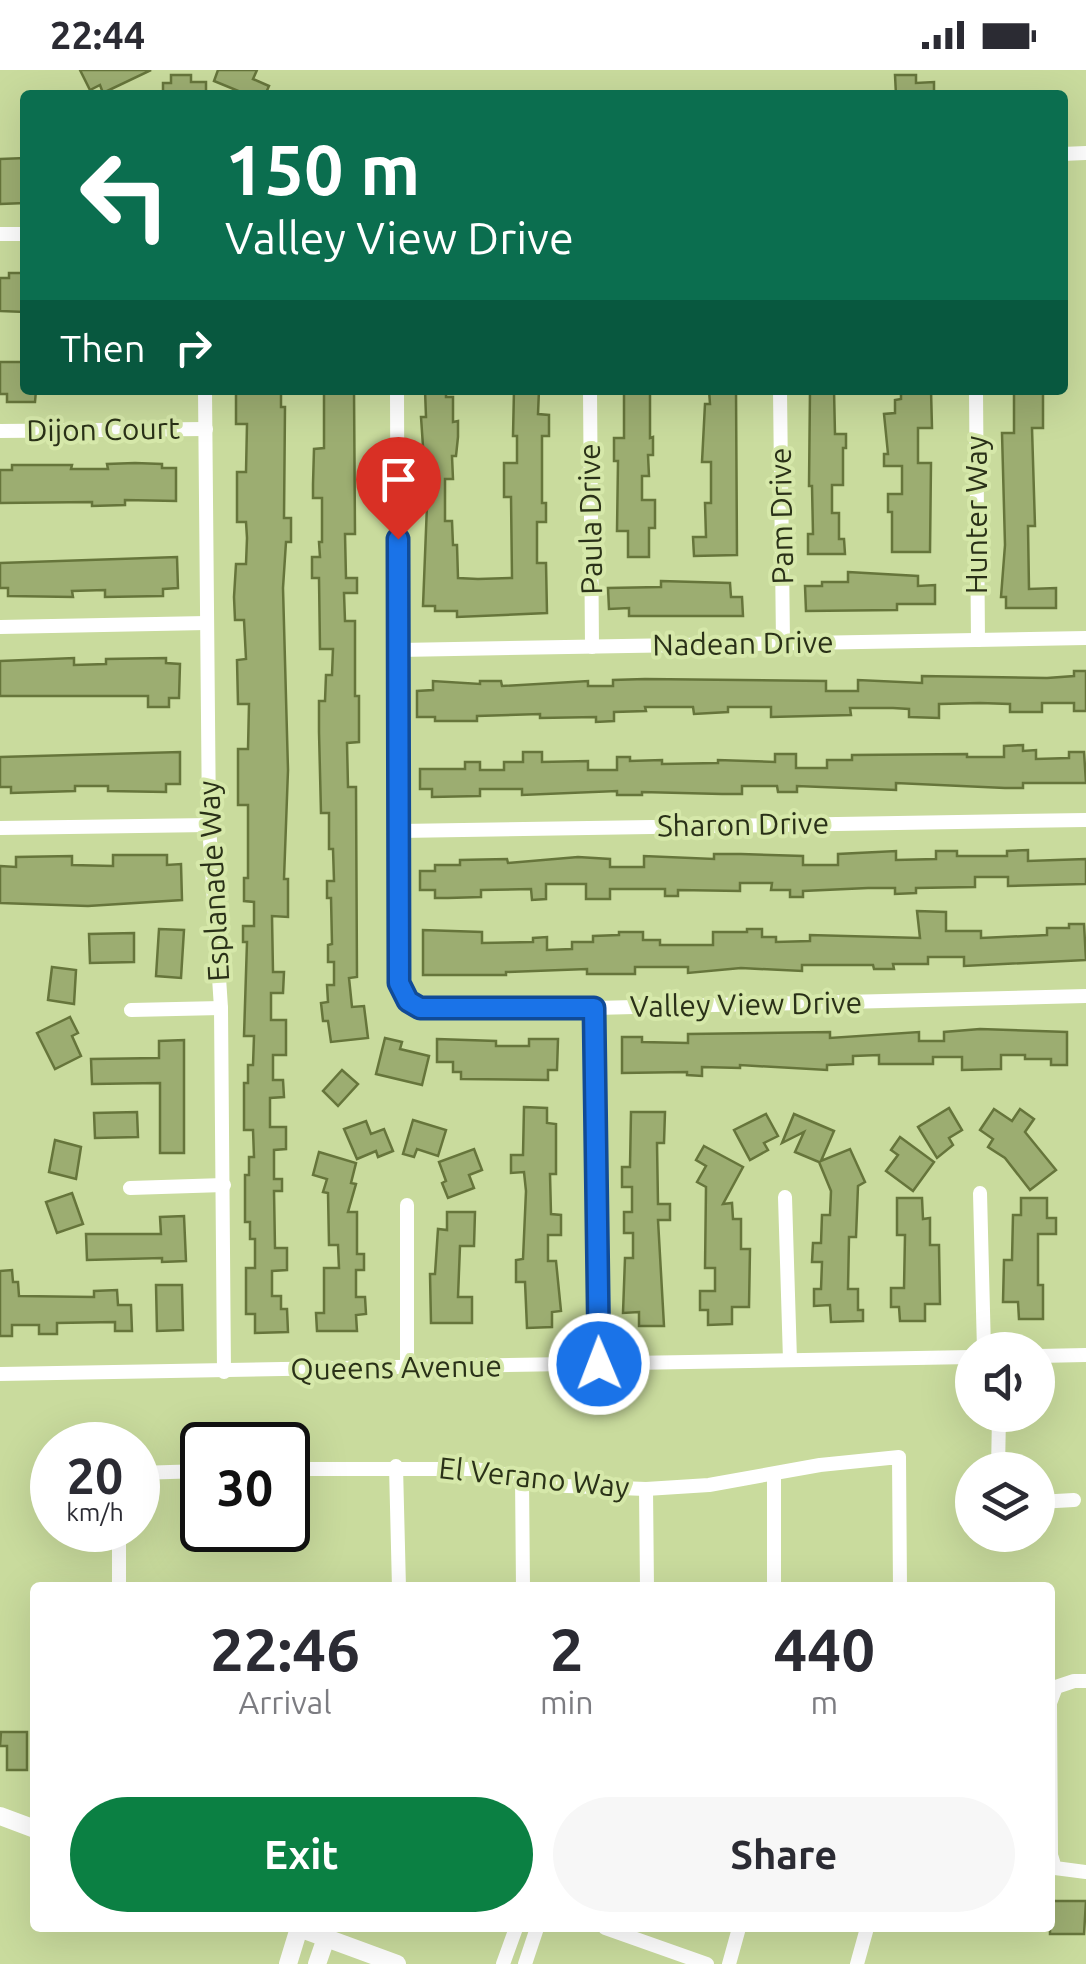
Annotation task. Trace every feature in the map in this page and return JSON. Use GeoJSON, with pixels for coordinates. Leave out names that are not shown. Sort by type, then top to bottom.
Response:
{"type":"FeatureCollection","features":[{"type":"Feature","properties":{"kind":"main road"},"geometry":{"type":"LineString","coordinates":[[0,1816],[30,1827]]}},
{"type":"Feature","properties":{"kind":"main road"},"geometry":{"type":"LineString","coordinates":[[288,1964],[298,1932]]}},
{"type":"Feature","properties":{"kind":"main road"},"geometry":{"type":"LineString","coordinates":[[310,1932],[397,1964]]}},
{"type":"Feature","properties":{"kind":"main road"},"geometry":{"type":"LineString","coordinates":[[317,1964],[326,1938]]}},
{"type":"Feature","properties":{"kind":"street","name":"Esplanade Way"},"geometry":{"type":"LineString","coordinates":[[205,395],[210,825],[221,1008],[224,1372]]}},
{"type":"Feature","properties":{"kind":"street"},"geometry":{"type":"LineString","coordinates":[[397,395],[400,830]]}},
{"type":"Feature","properties":{"kind":"street","name":"Paula Drive"},"geometry":{"type":"LineString","coordinates":[[590,395],[592,647]]}},
{"type":"Feature","properties":{"kind":"street","name":"Pam Drive"},"geometry":{"type":"LineString","coordinates":[[780,395],[783,642]]}},
{"type":"Feature","properties":{"kind":"street","name":"Hunter Way"},"geometry":{"type":"LineString","coordinates":[[976,395],[978,640]]}},
{"type":"Feature","properties":{"kind":"street","name":"Dijon Court"},"geometry":{"type":"LineString","coordinates":[[0,432],[206,429]]}},
{"type":"Feature","properties":{"kind":"street"},"geometry":{"type":"LineString","coordinates":[[0,627],[208,623]]}},
{"type":"Feature","properties":{"kind":"street","name":"Nadean Drive"},"geometry":{"type":"LineString","coordinates":[[400,650],[1086,638]]}},
{"type":"Feature","properties":{"kind":"street","name":"Sharon Drive"},"geometry":{"type":"LineString","coordinates":[[400,830],[1086,820]]}},
{"type":"Feature","properties":{"kind":"street"},"geometry":{"type":"LineString","coordinates":[[0,828],[210,825]]}},
{"type":"Feature","properties":{"kind":"street","name":"Valley View Drive"},"geometry":{"type":"LineString","coordinates":[[400,830],[399,983],[408,1001],[420,1008],[594,1008],[1086,996]]}},
{"type":"Feature","properties":{"kind":"street"},"geometry":{"type":"LineString","coordinates":[[131,1010],[221,1008]]}},
{"type":"Feature","properties":{"kind":"street"},"geometry":{"type":"LineString","coordinates":[[594,1008],[599,1364]]}},
{"type":"Feature","properties":{"kind":"street"},"geometry":{"type":"LineString","coordinates":[[130,1188],[224,1185]]}},
{"type":"Feature","properties":{"kind":"street"},"geometry":{"type":"LineString","coordinates":[[980,1194],[984,1332]]}},
{"type":"Feature","properties":{"kind":"street"},"geometry":{"type":"LineString","coordinates":[[785,1197],[790,1360]]}},
{"type":"Feature","properties":{"kind":"street"},"geometry":{"type":"LineString","coordinates":[[407,1206],[407,1367]]}},
{"type":"Feature","properties":{"kind":"street"},"geometry":{"type":"LineString","coordinates":[[1055,1356],[1086,1355]]}},
{"type":"Feature","properties":{"kind":"street","name":"Queens Avenue"},"geometry":{"type":"LineString","coordinates":[[0,1374],[955,1357]]}},
{"type":"Feature","properties":{"kind":"street","name":"El Verano Way"},"geometry":{"type":"LineString","coordinates":[[310,1468],[474,1468],[567,1486],[646,1489],[709,1485],[820,1465],[899,1457],[900,1582]]}},
{"type":"Feature","properties":{"kind":"street"},"geometry":{"type":"LineString","coordinates":[[396,1466],[398,1582]]}},
{"type":"Feature","properties":{"kind":"street"},"geometry":{"type":"LineString","coordinates":[[774,1475],[774,1582]]}},
{"type":"Feature","properties":{"kind":"street"},"geometry":{"type":"LineString","coordinates":[[522,1476],[523,1582]]}},
{"type":"Feature","properties":{"kind":"street"},"geometry":{"type":"LineString","coordinates":[[646,1489],[647,1582]]}},
{"type":"Feature","properties":{"kind":"street"},"geometry":{"type":"LineString","coordinates":[[1055,1501],[1074,1500]]}},
{"type":"Feature","properties":{"kind":"street"},"geometry":{"type":"LineString","coordinates":[[119,1552],[120,1582]]}},
{"type":"Feature","properties":{"kind":"street"},"geometry":{"type":"LineString","coordinates":[[1055,1690],[1086,1681]]}},
{"type":"Feature","properties":{"kind":"street"},"geometry":{"type":"LineString","coordinates":[[1055,1868],[1086,1872]]}},
{"type":"Feature","properties":{"kind":"street"},"geometry":{"type":"LineString","coordinates":[[503,1964],[515,1932]]}},
{"type":"Feature","properties":{"kind":"street"},"geometry":{"type":"LineString","coordinates":[[525,1964],[537,1932]]}},
{"type":"Feature","properties":{"kind":"street"},"geometry":{"type":"LineString","coordinates":[[616,1932],[707,1964]]}},
{"type":"Feature","properties":{"kind":"street"},"geometry":{"type":"LineString","coordinates":[[729,1964],[738,1932]]}},
{"type":"Feature","properties":{"kind":"street"},"geometry":{"type":"LineString","coordinates":[[857,1964],[866,1932]]}},
{"type":"Feature","properties":{"kind":"building"},"geometry":{"type":"Polygon","coordinates":[[[80,70],[151,70],[109,90],[102,90],[100,85],[90,90],[80,70]]]}},
{"type":"Feature","properties":{"kind":"building"},"geometry":{"type":"Polygon","coordinates":[[[218,70],[257,70],[253,79],[269,86],[267,90],[236,90],[214,81],[218,70]]]}},
{"type":"Feature","properties":{"kind":"building"},"geometry":{"type":"Polygon","coordinates":[[[171,75],[191,75],[191,82],[206,82],[206,90],[163,90],[163,83],[171,83],[171,75]]]}},
{"type":"Feature","properties":{"kind":"building"},"geometry":{"type":"Polygon","coordinates":[[[895,75],[916,75],[916,83],[934,82],[934,90],[896,90],[895,75]]]}},
{"type":"Feature","properties":{"kind":"building"},"geometry":{"type":"Polygon","coordinates":[[[20,158],[20,203],[0,204],[0,159],[20,158]]]}},
{"type":"Feature","properties":{"kind":"building"},"geometry":{"type":"Polygon","coordinates":[[[9,273],[20,273],[20,312],[0,311],[0,278],[9,278],[9,273]]]}},
{"type":"Feature","properties":{"kind":"building"},"geometry":{"type":"Polygon","coordinates":[[[0,362],[20,362],[20,395],[36,395],[35,402],[7,402],[7,394],[0,394],[0,362]]]}},
{"type":"Feature","properties":{"kind":"building"},"geometry":{"type":"Polygon","coordinates":[[[236,395],[281,395],[281,407],[285,407],[284,518],[291,518],[283,588],[288,770],[284,879],[288,879],[288,917],[272,916],[273,972],[284,972],[283,993],[271,993],[271,1020],[286,1020],[286,1055],[273,1055],[273,1080],[283,1080],[284,1097],[270,1098],[270,1127],[286,1127],[286,1149],[274,1150],[274,1179],[282,1179],[282,1191],[274,1191],[275,1248],[287,1248],[287,1270],[272,1271],[272,1296],[281,1296],[281,1309],[287,1309],[288,1332],[255,1333],[255,1314],[246,1314],[246,1268],[255,1268],[255,1239],[250,1239],[250,1222],[245,1222],[245,1175],[249,1175],[249,1157],[254,1157],[253,1130],[244,1130],[244,1083],[248,1083],[248,1065],[253,1065],[254,1036],[244,1036],[247,942],[243,942],[243,926],[254,926],[254,902],[244,901],[244,878],[248,878],[248,805],[238,805],[238,749],[248,749],[249,704],[238,704],[237,660],[246,659],[244,620],[235,620],[234,597],[236,564],[246,564],[246,522],[237,522],[237,472],[246,472],[247,424],[236,424],[236,395]]]}},
{"type":"Feature","properties":{"kind":"building"},"geometry":{"type":"Polygon","coordinates":[[[324,395],[354,395],[355,534],[345,534],[346,578],[357,578],[357,593],[344,593],[345,621],[355,621],[355,696],[359,696],[359,742],[347,743],[348,787],[356,787],[357,977],[349,978],[352,1007],[364,1006],[368,1038],[331,1042],[321,1003],[328,1002],[327,985],[334,985],[334,962],[328,962],[328,945],[332,944],[331,898],[327,898],[327,881],[334,881],[333,849],[329,849],[329,813],[321,813],[319,701],[325,701],[326,675],[332,675],[333,649],[320,649],[319,578],[312,578],[312,557],[320,557],[322,542],[322,498],[313,498],[314,449],[324,448],[324,395]]]}},
{"type":"Feature","properties":{"kind":"building"},"geometry":{"type":"Polygon","coordinates":[[[425,395],[453,397],[453,422],[458,421],[458,437],[456,456],[452,456],[453,479],[445,479],[445,521],[452,521],[458,578],[512,578],[511,497],[504,497],[504,463],[517,463],[514,395],[539,395],[538,414],[549,415],[549,436],[542,436],[542,503],[546,503],[546,522],[537,522],[537,563],[546,563],[547,613],[457,617],[457,611],[435,611],[435,606],[423,606],[427,505],[421,417],[426,417],[425,395]]]}},
{"type":"Feature","properties":{"kind":"building"},"geometry":{"type":"Polygon","coordinates":[[[624,395],[650,395],[653,455],[648,455],[649,476],[642,476],[642,500],[655,500],[655,528],[649,528],[649,557],[628,557],[628,531],[617,531],[618,461],[614,461],[614,438],[624,438],[624,395]]]}},
{"type":"Feature","properties":{"kind":"building"},"geometry":{"type":"Polygon","coordinates":[[[709,395],[736,395],[737,555],[694,556],[693,537],[706,537],[705,503],[711,503],[711,462],[702,462],[705,404],[710,404],[709,395]]]}},
{"type":"Feature","properties":{"kind":"building"},"geometry":{"type":"Polygon","coordinates":[[[810,395],[834,395],[835,434],[846,434],[846,448],[843,485],[832,485],[832,513],[839,513],[839,539],[844,539],[845,554],[808,554],[808,534],[813,534],[810,395]]]}},
{"type":"Feature","properties":{"kind":"building"},"geometry":{"type":"Polygon","coordinates":[[[901,395],[931,395],[932,428],[918,428],[918,463],[931,463],[930,552],[892,552],[888,494],[902,494],[902,466],[884,466],[884,454],[888,454],[884,414],[895,413],[895,400],[901,399],[901,395]]]}},
{"type":"Feature","properties":{"kind":"building"},"geometry":{"type":"Polygon","coordinates":[[[1014,395],[1043,395],[1043,428],[1032,428],[1035,526],[1028,526],[1029,589],[1056,588],[1056,608],[1006,608],[1006,597],[1001,597],[1005,545],[1002,433],[1014,433],[1014,395]]]}},
{"type":"Feature","properties":{"kind":"building"},"geometry":{"type":"Polygon","coordinates":[[[107,464],[176,468],[176,501],[125,500],[125,505],[92,506],[92,502],[0,503],[0,470],[12,470],[12,465],[108,469],[107,464]]]}},
{"type":"Feature","properties":{"kind":"building"},"geometry":{"type":"Polygon","coordinates":[[[177,557],[178,588],[163,589],[163,596],[105,597],[105,590],[72,591],[73,597],[8,596],[8,588],[0,588],[0,563],[177,557]]]}},
{"type":"Feature","properties":{"kind":"building"},"geometry":{"type":"Polygon","coordinates":[[[848,572],[918,576],[918,586],[935,585],[935,604],[897,604],[897,610],[806,611],[805,586],[848,582],[848,572]]]}},
{"type":"Feature","properties":{"kind":"building"},"geometry":{"type":"Polygon","coordinates":[[[661,581],[730,583],[731,597],[742,597],[743,616],[629,616],[629,608],[609,609],[608,588],[661,587],[661,581]]]}},
{"type":"Feature","properties":{"kind":"building"},"geometry":{"type":"Polygon","coordinates":[[[74,658],[74,665],[106,664],[106,659],[166,658],[166,663],[180,664],[179,698],[169,698],[169,707],[148,707],[148,696],[0,696],[0,661],[74,658]]]}},
{"type":"Feature","properties":{"kind":"building"},"geometry":{"type":"Polygon","coordinates":[[[1074,671],[1086,671],[1086,711],[1074,711],[1074,703],[1042,703],[1042,712],[1010,712],[1010,704],[980,703],[939,704],[939,718],[909,717],[909,709],[893,708],[850,708],[851,715],[771,717],[771,707],[728,707],[728,712],[694,714],[693,707],[645,707],[646,711],[614,712],[614,721],[596,722],[596,717],[540,718],[540,714],[477,716],[477,721],[417,717],[417,691],[433,690],[433,681],[501,681],[502,686],[588,681],[588,686],[613,686],[613,680],[645,679],[826,681],[826,691],[858,691],[858,680],[922,683],[922,676],[1047,678],[1074,676],[1074,671]]]}},
{"type":"Feature","properties":{"kind":"building"},"geometry":{"type":"Polygon","coordinates":[[[1023,745],[1023,751],[1036,750],[1036,759],[1069,758],[1069,752],[1084,752],[1086,783],[1023,783],[1023,788],[1005,788],[896,783],[896,790],[797,786],[797,792],[778,792],[777,786],[742,786],[742,794],[642,795],[617,795],[617,791],[522,795],[522,789],[480,789],[480,796],[432,797],[432,789],[420,789],[420,769],[465,769],[465,762],[480,762],[480,770],[504,770],[504,762],[523,762],[523,752],[542,752],[542,762],[588,761],[588,770],[617,770],[617,757],[630,757],[630,761],[662,760],[662,764],[718,760],[775,762],[775,754],[796,754],[796,768],[827,768],[827,760],[852,760],[852,755],[1004,757],[1004,746],[1023,745]]]}},
{"type":"Feature","properties":{"kind":"building"},"geometry":{"type":"Polygon","coordinates":[[[180,752],[180,784],[166,784],[166,792],[75,786],[75,791],[11,793],[11,787],[0,787],[0,757],[180,752]]]}},
{"type":"Feature","properties":{"kind":"building"},"geometry":{"type":"Polygon","coordinates":[[[1028,850],[1028,861],[1086,859],[1086,884],[1008,886],[1008,877],[975,877],[975,887],[916,888],[916,893],[895,894],[895,888],[803,891],[803,897],[790,897],[790,890],[771,890],[772,883],[740,883],[740,891],[678,890],[678,896],[665,896],[665,889],[610,889],[610,899],[586,899],[586,884],[546,884],[546,899],[532,900],[531,889],[481,890],[481,897],[448,898],[435,898],[435,890],[420,890],[420,871],[435,871],[435,865],[460,865],[460,860],[507,859],[508,863],[578,857],[610,859],[610,867],[644,867],[644,856],[714,859],[714,854],[741,854],[803,856],[803,865],[838,865],[838,854],[896,851],[896,860],[936,859],[936,851],[957,851],[957,856],[1007,856],[1007,851],[1028,850]]]}},
{"type":"Feature","properties":{"kind":"building"},"geometry":{"type":"Polygon","coordinates":[[[113,855],[167,855],[167,865],[181,864],[182,900],[88,906],[0,903],[0,866],[16,867],[16,857],[72,856],[72,865],[113,866],[113,855]]]}},
{"type":"Feature","properties":{"kind":"building"},"geometry":{"type":"Polygon","coordinates":[[[917,911],[946,912],[946,931],[981,931],[981,938],[1047,935],[1047,928],[1084,924],[1086,960],[964,966],[964,957],[928,957],[928,964],[893,964],[894,969],[874,969],[873,965],[802,965],[802,971],[741,968],[688,973],[688,967],[635,967],[635,974],[587,974],[587,969],[506,975],[423,975],[423,930],[482,932],[482,943],[533,942],[533,938],[547,937],[547,950],[572,949],[572,942],[593,942],[593,936],[619,932],[643,932],[643,940],[660,940],[660,945],[713,945],[713,932],[747,929],[762,929],[762,937],[776,937],[776,942],[810,941],[810,935],[920,938],[917,911]]]}},
{"type":"Feature","properties":{"kind":"building"},"geometry":{"type":"Polygon","coordinates":[[[159,929],[184,930],[181,978],[156,976],[159,929]]]}},
{"type":"Feature","properties":{"kind":"building"},"geometry":{"type":"Polygon","coordinates":[[[134,933],[134,962],[90,963],[89,934],[134,933]]]}},
{"type":"Feature","properties":{"kind":"building"},"geometry":{"type":"Polygon","coordinates":[[[52,967],[76,970],[74,1004],[48,1000],[52,967]]]}},
{"type":"Feature","properties":{"kind":"building"},"geometry":{"type":"Polygon","coordinates":[[[70,1017],[78,1033],[72,1036],[81,1056],[55,1069],[37,1033],[70,1017]]]}},
{"type":"Feature","properties":{"kind":"building"},"geometry":{"type":"Polygon","coordinates":[[[830,1032],[830,1038],[919,1032],[919,1041],[944,1041],[944,1032],[1067,1032],[1067,1065],[1051,1065],[1051,1059],[1025,1059],[1025,1055],[1001,1055],[1001,1069],[962,1070],[962,1057],[933,1057],[933,1064],[879,1064],[879,1055],[853,1056],[853,1064],[827,1065],[827,1070],[740,1065],[702,1067],[702,1076],[687,1072],[622,1073],[622,1037],[642,1037],[642,1042],[688,1043],[688,1034],[830,1032]]]}},
{"type":"Feature","properties":{"kind":"building"},"geometry":{"type":"Polygon","coordinates":[[[385,1038],[402,1042],[400,1049],[429,1056],[422,1085],[376,1074],[385,1038]]]}},
{"type":"Feature","properties":{"kind":"building"},"geometry":{"type":"Polygon","coordinates":[[[437,1039],[529,1046],[529,1039],[558,1039],[557,1070],[548,1070],[548,1080],[461,1079],[461,1072],[453,1072],[453,1062],[437,1062],[437,1039]]]}},
{"type":"Feature","properties":{"kind":"building"},"geometry":{"type":"Polygon","coordinates":[[[184,1040],[184,1153],[160,1153],[160,1083],[92,1084],[91,1059],[159,1058],[159,1041],[184,1040]]]}},
{"type":"Feature","properties":{"kind":"building"},"geometry":{"type":"Polygon","coordinates":[[[342,1070],[358,1084],[338,1106],[323,1091],[342,1070]]]}},
{"type":"Feature","properties":{"kind":"building"},"geometry":{"type":"Polygon","coordinates":[[[524,1107],[547,1108],[547,1123],[556,1124],[556,1174],[550,1174],[551,1214],[561,1215],[561,1235],[548,1235],[548,1261],[556,1261],[561,1311],[552,1312],[552,1327],[527,1328],[525,1282],[516,1282],[516,1260],[523,1259],[526,1191],[524,1172],[511,1173],[511,1155],[523,1155],[524,1107]]]}},
{"type":"Feature","properties":{"kind":"building"},"geometry":{"type":"Polygon","coordinates":[[[949,1108],[962,1130],[949,1138],[953,1145],[937,1158],[918,1127],[949,1108]]]}},
{"type":"Feature","properties":{"kind":"building"},"geometry":{"type":"Polygon","coordinates":[[[994,1109],[1012,1121],[1020,1109],[1034,1119],[1025,1132],[1056,1170],[1030,1190],[1005,1158],[988,1147],[993,1139],[980,1130],[994,1109]]]}},
{"type":"Feature","properties":{"kind":"building"},"geometry":{"type":"Polygon","coordinates":[[[137,1112],[138,1137],[95,1138],[94,1113],[137,1112]]]}},
{"type":"Feature","properties":{"kind":"building"},"geometry":{"type":"Polygon","coordinates":[[[631,1112],[665,1112],[664,1143],[657,1143],[658,1204],[670,1204],[670,1220],[658,1220],[664,1326],[639,1326],[639,1312],[623,1313],[625,1258],[633,1258],[633,1233],[624,1233],[624,1212],[632,1212],[632,1187],[622,1187],[622,1167],[630,1167],[631,1112]]]}},
{"type":"Feature","properties":{"kind":"building"},"geometry":{"type":"Polygon","coordinates":[[[766,1114],[778,1136],[764,1143],[768,1150],[750,1160],[734,1130],[766,1114]]]}},
{"type":"Feature","properties":{"kind":"building"},"geometry":{"type":"Polygon","coordinates":[[[794,1114],[834,1131],[821,1161],[850,1149],[865,1182],[858,1186],[856,1237],[849,1237],[848,1289],[858,1289],[858,1310],[863,1310],[863,1321],[831,1322],[830,1305],[814,1306],[814,1289],[821,1289],[822,1262],[812,1262],[813,1243],[821,1243],[822,1215],[830,1215],[831,1191],[819,1162],[795,1152],[804,1132],[782,1143],[794,1114]]]}},
{"type":"Feature","properties":{"kind":"building"},"geometry":{"type":"Polygon","coordinates":[[[413,1120],[446,1130],[438,1156],[417,1149],[414,1157],[403,1154],[413,1120]]]}},
{"type":"Feature","properties":{"kind":"building"},"geometry":{"type":"Polygon","coordinates":[[[366,1121],[371,1134],[384,1129],[393,1151],[378,1157],[376,1151],[357,1159],[344,1129],[366,1121]]]}},
{"type":"Feature","properties":{"kind":"building"},"geometry":{"type":"Polygon","coordinates":[[[900,1137],[934,1162],[913,1191],[886,1171],[898,1155],[891,1150],[900,1137]]]}},
{"type":"Feature","properties":{"kind":"building"},"geometry":{"type":"Polygon","coordinates":[[[55,1140],[81,1147],[76,1179],[49,1172],[55,1140]]]}},
{"type":"Feature","properties":{"kind":"building"},"geometry":{"type":"Polygon","coordinates":[[[704,1146],[743,1167],[723,1204],[732,1203],[733,1219],[741,1219],[741,1249],[750,1249],[749,1307],[732,1307],[732,1324],[708,1325],[708,1310],[700,1310],[700,1291],[715,1291],[715,1268],[705,1268],[706,1187],[697,1182],[706,1166],[696,1160],[704,1146]]]}},
{"type":"Feature","properties":{"kind":"building"},"geometry":{"type":"Polygon","coordinates":[[[474,1149],[482,1170],[469,1175],[474,1188],[448,1198],[439,1162],[474,1149]]]}},
{"type":"Feature","properties":{"kind":"building"},"geometry":{"type":"Polygon","coordinates":[[[319,1152],[356,1163],[351,1183],[356,1184],[348,1212],[357,1212],[357,1254],[364,1254],[364,1270],[356,1270],[356,1297],[365,1297],[366,1314],[356,1315],[357,1331],[317,1331],[316,1313],[324,1313],[324,1268],[339,1268],[338,1245],[329,1245],[328,1193],[323,1192],[327,1179],[313,1175],[319,1152]]]}},
{"type":"Feature","properties":{"kind":"building"},"geometry":{"type":"Polygon","coordinates":[[[72,1193],[83,1224],[57,1233],[46,1202],[72,1193]]]}},
{"type":"Feature","properties":{"kind":"building"},"geometry":{"type":"Polygon","coordinates":[[[897,1198],[922,1198],[923,1219],[930,1218],[930,1245],[939,1245],[940,1304],[925,1304],[925,1321],[900,1321],[899,1307],[891,1307],[891,1288],[904,1288],[905,1235],[897,1235],[897,1198]]]}},
{"type":"Feature","properties":{"kind":"building"},"geometry":{"type":"Polygon","coordinates":[[[1021,1198],[1047,1198],[1047,1218],[1056,1218],[1056,1234],[1038,1234],[1043,1319],[1019,1319],[1018,1302],[1003,1302],[1004,1260],[1012,1260],[1013,1215],[1021,1215],[1021,1198]]]}},
{"type":"Feature","properties":{"kind":"building"},"geometry":{"type":"Polygon","coordinates":[[[447,1212],[475,1212],[474,1246],[460,1246],[458,1297],[472,1297],[472,1323],[431,1323],[430,1274],[435,1274],[438,1229],[447,1230],[447,1212]]]}},
{"type":"Feature","properties":{"kind":"building"},"geometry":{"type":"Polygon","coordinates":[[[184,1216],[186,1261],[87,1260],[86,1234],[161,1234],[160,1217],[184,1216]]]}},
{"type":"Feature","properties":{"kind":"building"},"geometry":{"type":"Polygon","coordinates":[[[12,1270],[19,1296],[94,1297],[94,1291],[117,1290],[118,1305],[131,1305],[132,1331],[115,1331],[115,1322],[57,1323],[57,1334],[39,1334],[39,1325],[12,1325],[12,1336],[0,1336],[0,1271],[12,1270]]]}},
{"type":"Feature","properties":{"kind":"building"},"geometry":{"type":"Polygon","coordinates":[[[156,1285],[182,1285],[183,1330],[157,1331],[156,1285]]]}},
{"type":"Feature","properties":{"kind":"building"},"geometry":{"type":"Polygon","coordinates":[[[1,1732],[27,1732],[27,1770],[7,1770],[7,1746],[0,1746],[1,1732]]]}},
{"type":"Feature","properties":{"kind":"building"},"geometry":{"type":"Polygon","coordinates":[[[1055,1901],[1086,1901],[1084,1934],[1050,1934],[1055,1932],[1055,1901]]]}},
{"type":"Feature","properties":{"kind":"route"},"geometry":{"type":"LineString","coordinates":[[398,539],[399,983],[408,1001],[420,1008],[594,1008],[599,1364]]}}]}
